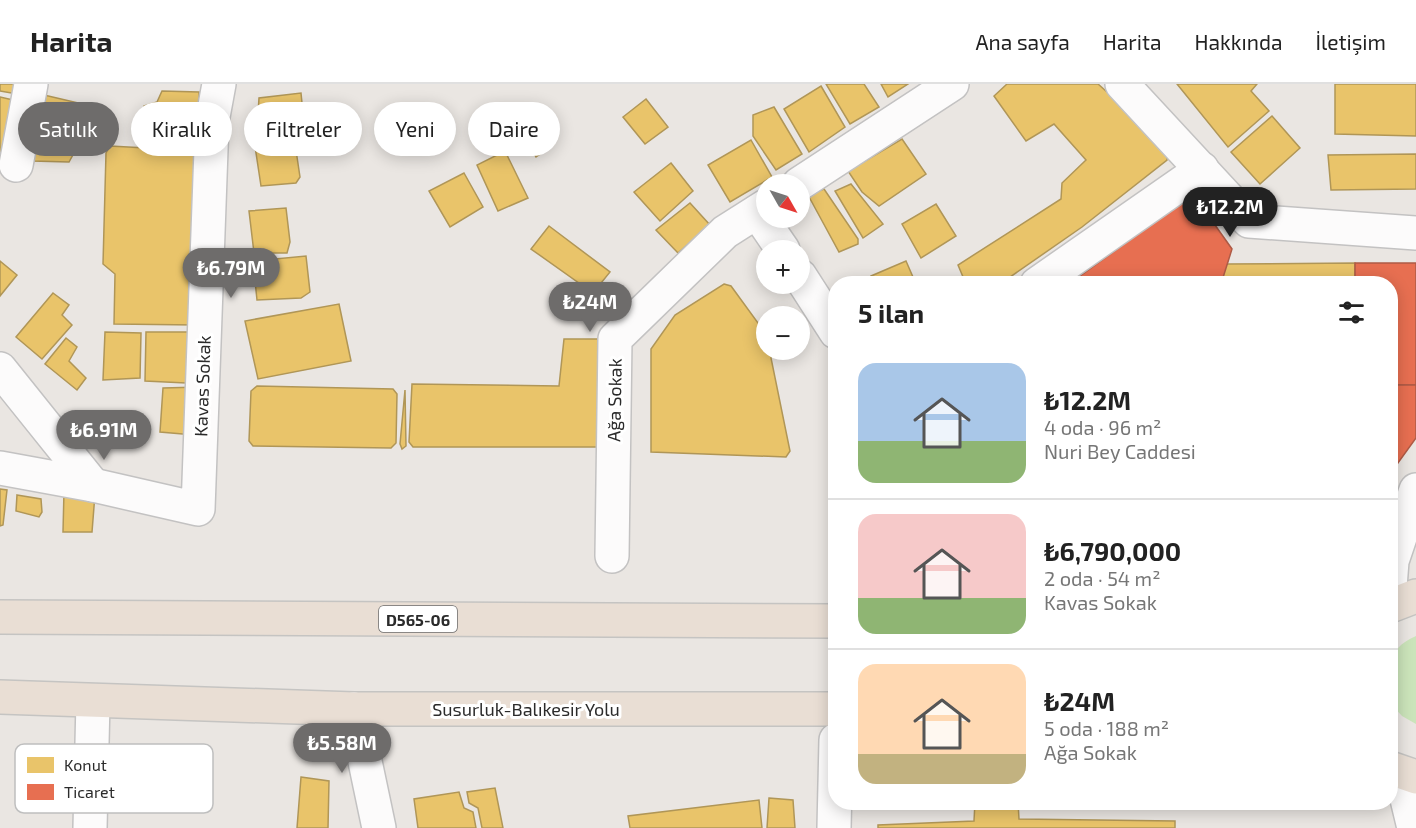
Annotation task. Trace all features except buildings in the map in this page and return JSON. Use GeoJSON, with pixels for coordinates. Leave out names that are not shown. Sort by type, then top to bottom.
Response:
{"type":"FeatureCollection","features":[{"type":"Feature","properties":{"kind":"highway"},"geometry":{"type":"LineString","coordinates":[[1398,603],[1416,596]]}},
{"type":"Feature","properties":{"kind":"highway","name":"D565-06"},"geometry":{"type":"LineString","coordinates":[[0,617],[828,621]]}},
{"type":"Feature","properties":{"kind":"highway","name":"Susurluk-Balıkesir Yolu"},"geometry":{"type":"LineString","coordinates":[[0,697],[354,709],[828,709]]}},
{"type":"Feature","properties":{"kind":"street"},"geometry":{"type":"LineString","coordinates":[[16,165],[31,84]]}},
{"type":"Feature","properties":{"kind":"street","name":"Kavas Sokak"},"geometry":{"type":"LineString","coordinates":[[93,485],[198,509],[212,122],[219,84]]}},
{"type":"Feature","properties":{"kind":"street"},"geometry":{"type":"LineString","coordinates":[[810,177],[952,84]]}},
{"type":"Feature","properties":{"kind":"street"},"geometry":{"type":"LineString","coordinates":[[1122,84],[1249,221],[1416,233]]}},
{"type":"Feature","properties":{"kind":"street"},"geometry":{"type":"LineString","coordinates":[[1048,276],[1202,169]]}},
{"type":"Feature","properties":{"kind":"street","name":"Ağa Sokak"},"geometry":{"type":"LineString","coordinates":[[612,556],[615,339],[725,232],[756,213]]}},
{"type":"Feature","properties":{"kind":"street"},"geometry":{"type":"LineString","coordinates":[[810,292],[828,320]]}},
{"type":"Feature","properties":{"kind":"street"},"geometry":{"type":"LineString","coordinates":[[0,369],[93,485]]}},
{"type":"Feature","properties":{"kind":"street"},"geometry":{"type":"LineString","coordinates":[[0,468],[93,485]]}},
{"type":"Feature","properties":{"kind":"street"},"geometry":{"type":"LineString","coordinates":[[1398,543],[1416,489]]}},
{"type":"Feature","properties":{"kind":"street"},"geometry":{"type":"LineString","coordinates":[[92,744],[93,701]]}},
{"type":"Feature","properties":{"kind":"street"},"geometry":{"type":"LineString","coordinates":[[354,709],[379,828]]}},
{"type":"Feature","properties":{"kind":"street"},"geometry":{"type":"LineString","coordinates":[[1402,773],[1414,828]]}},
{"type":"Feature","properties":{"kind":"street"},"geometry":{"type":"LineString","coordinates":[[834,810],[834,828]]}},
{"type":"Feature","properties":{"kind":"street"},"geometry":{"type":"LineString","coordinates":[[90,813],[90,828]]}},
{"type":"Feature","properties":{"kind":"green space"},"geometry":{"type":"Polygon","coordinates":[[[1416,636],[1416,724],[1398,712],[1398,648],[1416,636]]]}}]}
